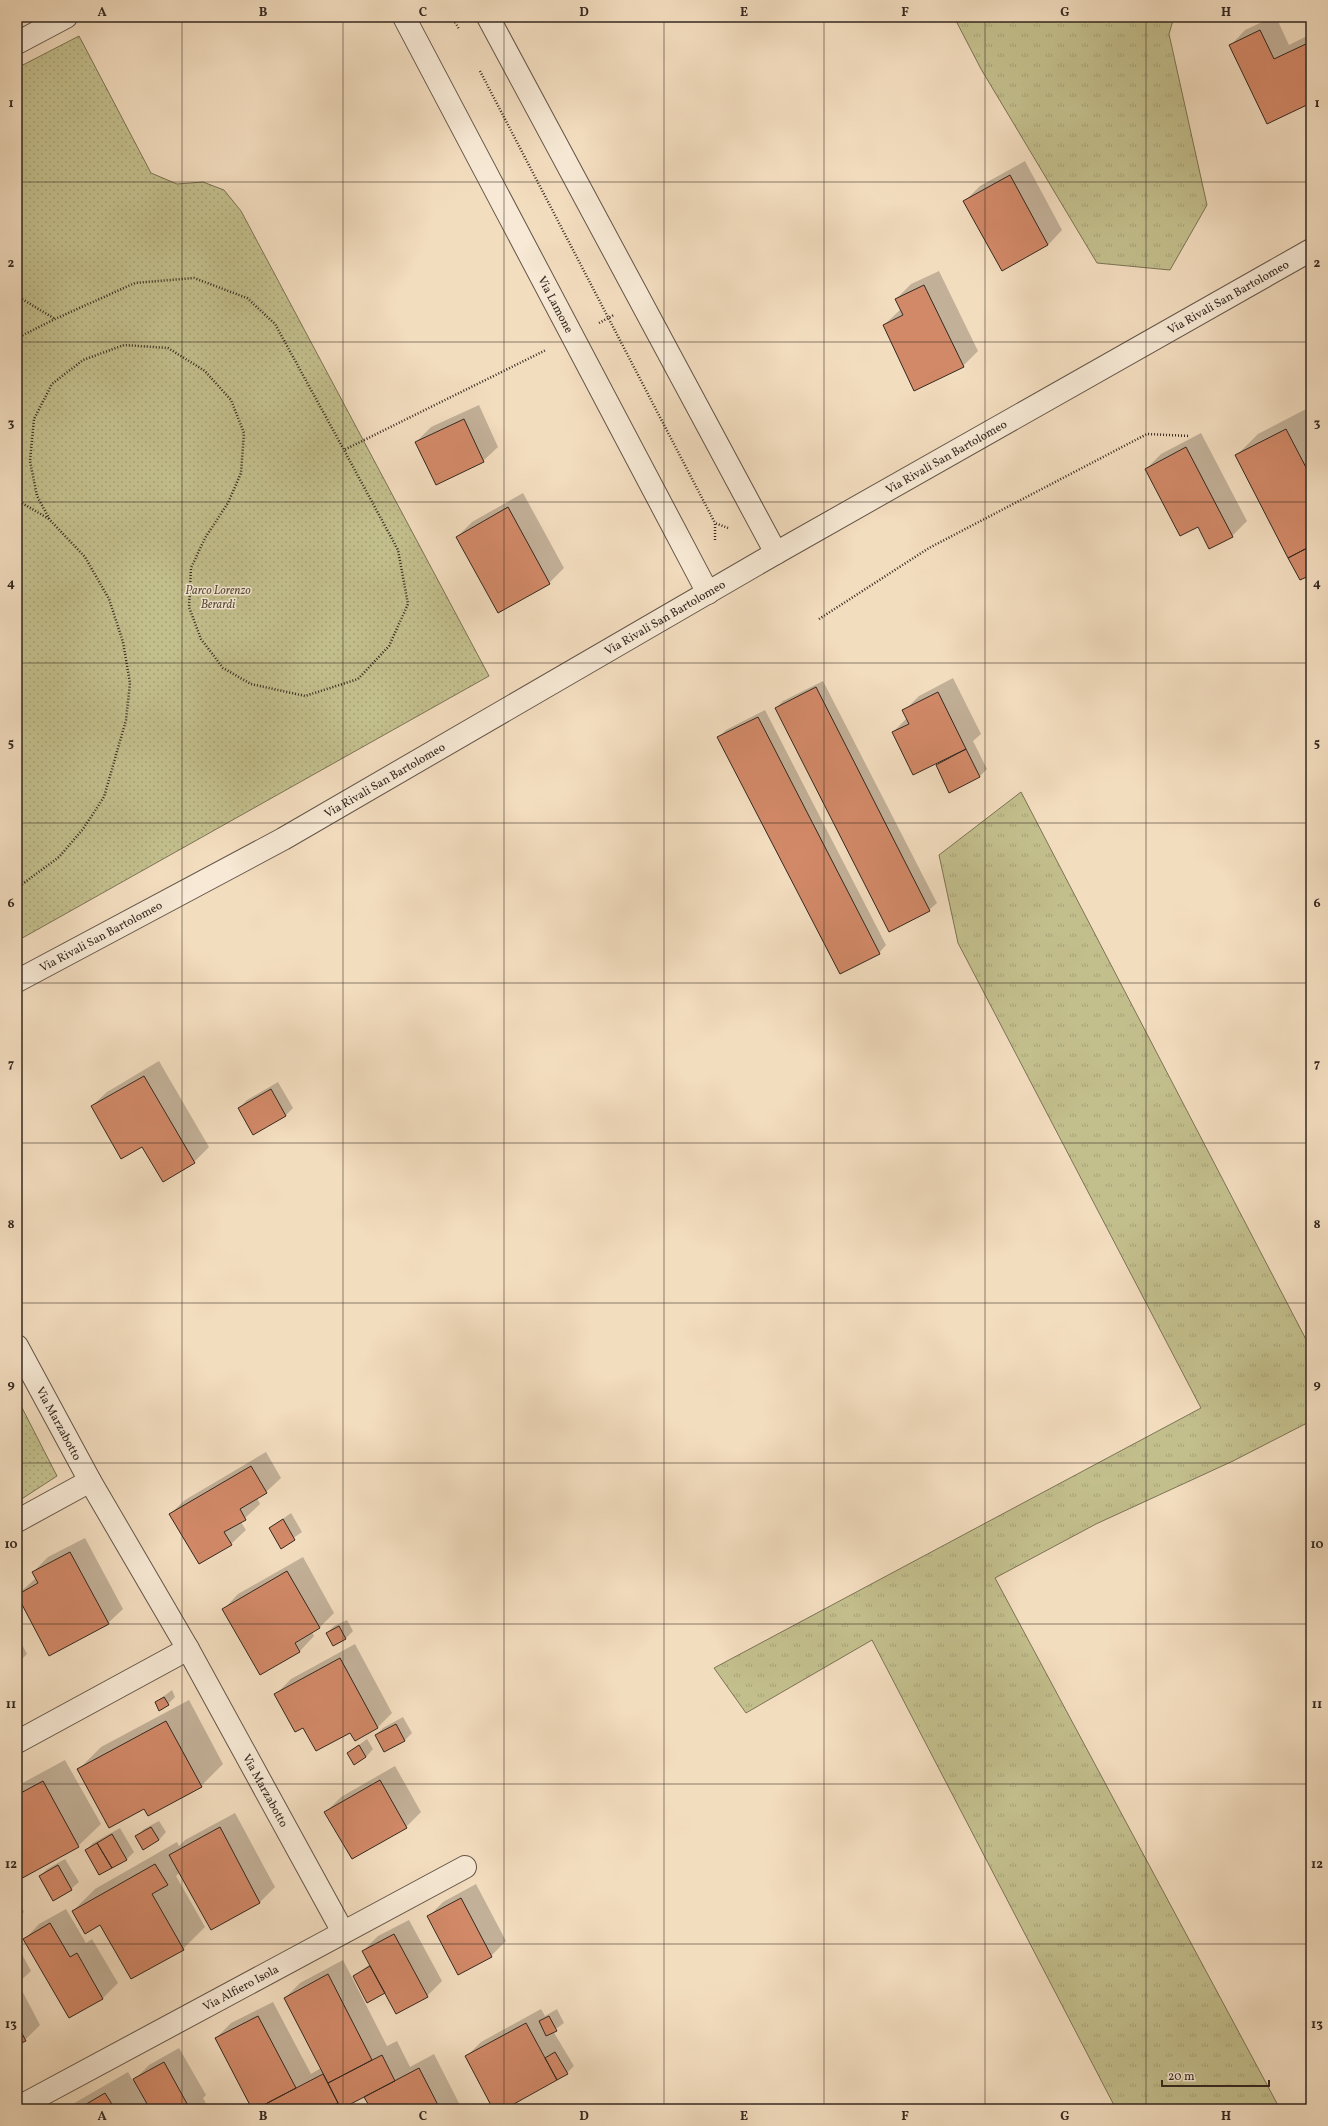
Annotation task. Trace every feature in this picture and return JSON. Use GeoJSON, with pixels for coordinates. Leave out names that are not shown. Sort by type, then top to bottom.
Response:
{"type":"FeatureCollection","features":[{"type":"Feature","properties":{"kind":"street"},"geometry":{"type":"LineString","coordinates":[[17,43],[66,17]]}},
{"type":"Feature","properties":{"kind":"street","name":"Via Lamone"},"geometry":{"type":"LineString","coordinates":[[404,17],[708,593]]}},
{"type":"Feature","properties":{"kind":"street"},"geometry":{"type":"LineString","coordinates":[[488,17],[776,553]]}},
{"type":"Feature","properties":{"kind":"street","name":"Via Rivali San Bartolomeo"},"geometry":{"type":"LineString","coordinates":[[17,980],[283,839],[776,553],[1311,250]]}},
{"type":"Feature","properties":{"kind":"street","name":"Via Marzabotto"},"geometry":{"type":"LineString","coordinates":[[17,1346],[90,1481],[188,1649],[343,1932]]}},
{"type":"Feature","properties":{"kind":"street"},"geometry":{"type":"LineString","coordinates":[[17,1521],[90,1481]]}},
{"type":"Feature","properties":{"kind":"street"},"geometry":{"type":"LineString","coordinates":[[17,1742],[188,1649]]}},
{"type":"Feature","properties":{"kind":"street","name":"Via Alfiero Isola"},"geometry":{"type":"LineString","coordinates":[[17,2108],[465,1867]]}},
{"type":"Feature","properties":{"kind":"path"},"geometry":{"type":"LineString","coordinates":[[452,17],[460,31]]}},
{"type":"Feature","properties":{"kind":"path"},"geometry":{"type":"LineString","coordinates":[[478,66],[716,523],[714,546],[697,572]]}},
{"type":"Feature","properties":{"kind":"path"},"geometry":{"type":"LineString","coordinates":[[17,338],[135,283],[194,278],[247,298],[275,324],[398,550],[408,604],[389,646],[358,679],[305,696],[250,684],[224,668],[201,639],[189,607],[191,568],[205,538],[228,503],[241,473],[244,433],[231,400],[205,371],[168,348],[124,345],[83,360],[52,384],[34,419],[30,461],[37,496],[50,520],[84,557],[109,598],[123,642],[130,683],[126,720],[104,797],[83,829],[59,857],[17,888]]}},
{"type":"Feature","properties":{"kind":"path"},"geometry":{"type":"LineString","coordinates":[[17,296],[55,319]]}},
{"type":"Feature","properties":{"kind":"path"},"geometry":{"type":"LineString","coordinates":[[344,450],[573,337],[641,301]]}},
{"type":"Feature","properties":{"kind":"path"},"geometry":{"type":"LineString","coordinates":[[819,619],[930,548],[1147,434],[1190,436]]}},
{"type":"Feature","properties":{"kind":"path"},"geometry":{"type":"LineString","coordinates":[[17,500],[50,520]]}},
{"type":"Feature","properties":{"kind":"path"},"geometry":{"type":"LineString","coordinates":[[716,523],[735,531],[764,530]]}},
{"type":"Feature","properties":{"kind":"green space"},"geometry":{"type":"Polygon","coordinates":[[[954,17],[1174,17],[1169,34],[1207,205],[1170,270],[1097,263],[981,69],[954,17]]]}},
{"type":"Feature","properties":{"kind":"green space","name":"Parco Lorenzo Berardi"},"geometry":{"type":"Polygon","coordinates":[[[79,36],[151,173],[177,184],[203,182],[224,190],[241,211],[489,676],[17,941],[17,68],[79,36]]]}},
{"type":"Feature","properties":{"kind":"green space"},"geometry":{"type":"Polygon","coordinates":[[[1021,792],[1311,1349],[1311,1421],[1233,1461],[1096,1524],[995,1578],[1280,2109],[1116,2109],[872,1640],[746,1713],[714,1668],[1201,1408],[958,943],[939,855],[1021,792]]]}},
{"type":"Feature","properties":{"kind":"green space"},"geometry":{"type":"Polygon","coordinates":[[[17,1398],[57,1476],[17,1502],[17,1398]]]}},
{"type":"Feature","properties":{"kind":"building"},"geometry":{"type":"Polygon","coordinates":[[[1260,30],[1274,59],[1308,43],[1311,50],[1311,103],[1267,124],[1229,45],[1260,30]]]}},
{"type":"Feature","properties":{"kind":"building"},"geometry":{"type":"Polygon","coordinates":[[[1010,175],[1048,245],[1002,271],[963,201],[1010,175]]]}},
{"type":"Feature","properties":{"kind":"building"},"geometry":{"type":"Polygon","coordinates":[[[924,285],[964,367],[914,391],[883,325],[903,315],[895,299],[924,285]]]}},
{"type":"Feature","properties":{"kind":"building"},"geometry":{"type":"Polygon","coordinates":[[[464,419],[484,462],[436,485],[415,442],[464,419]]]}},
{"type":"Feature","properties":{"kind":"building"},"geometry":{"type":"Polygon","coordinates":[[[1286,429],[1311,477],[1311,546],[1288,558],[1235,455],[1286,429]]]}},
{"type":"Feature","properties":{"kind":"building"},"geometry":{"type":"Polygon","coordinates":[[[1186,447],[1233,537],[1209,549],[1198,527],[1180,536],[1145,469],[1186,447]]]}},
{"type":"Feature","properties":{"kind":"building"},"geometry":{"type":"Polygon","coordinates":[[[508,507],[550,584],[498,613],[456,537],[508,507]]]}},
{"type":"Feature","properties":{"kind":"building"},"geometry":{"type":"Polygon","coordinates":[[[1311,546],[1311,575],[1300,580],[1288,558],[1311,546]]]}},
{"type":"Feature","properties":{"kind":"building"},"geometry":{"type":"Polygon","coordinates":[[[816,687],[930,911],[889,932],[775,708],[816,687]]]}},
{"type":"Feature","properties":{"kind":"building"},"geometry":{"type":"Polygon","coordinates":[[[938,692],[966,749],[913,775],[892,732],[909,724],[902,710],[938,692]]]}},
{"type":"Feature","properties":{"kind":"building"},"geometry":{"type":"Polygon","coordinates":[[[758,717],[880,954],[840,974],[717,737],[758,717]]]}},
{"type":"Feature","properties":{"kind":"building"},"geometry":{"type":"Polygon","coordinates":[[[966,749],[980,777],[949,793],[936,765],[966,749]]]}},
{"type":"Feature","properties":{"kind":"building"},"geometry":{"type":"Polygon","coordinates":[[[144,1076],[195,1163],[163,1182],[142,1147],[121,1159],[91,1106],[144,1076]]]}},
{"type":"Feature","properties":{"kind":"building"},"geometry":{"type":"Polygon","coordinates":[[[271,1089],[286,1116],[253,1135],[238,1108],[271,1089]]]}},
{"type":"Feature","properties":{"kind":"building"},"geometry":{"type":"Polygon","coordinates":[[[251,1466],[267,1493],[240,1509],[246,1520],[224,1532],[232,1545],[199,1564],[169,1514],[251,1466]]]}},
{"type":"Feature","properties":{"kind":"building"},"geometry":{"type":"Polygon","coordinates":[[[283,1519],[295,1540],[281,1549],[269,1528],[283,1519]]]}},
{"type":"Feature","properties":{"kind":"building"},"geometry":{"type":"Polygon","coordinates":[[[70,1552],[109,1624],[49,1656],[17,1595],[38,1583],[32,1572],[70,1552]]]}},
{"type":"Feature","properties":{"kind":"building"},"geometry":{"type":"Polygon","coordinates":[[[287,1571],[320,1628],[295,1643],[300,1652],[260,1675],[222,1609],[287,1571]]]}},
{"type":"Feature","properties":{"kind":"building"},"geometry":{"type":"Polygon","coordinates":[[[339,1626],[346,1639],[333,1646],[326,1633],[339,1626]]]}},
{"type":"Feature","properties":{"kind":"building"},"geometry":{"type":"Polygon","coordinates":[[[340,1658],[378,1728],[355,1741],[350,1733],[316,1751],[303,1728],[295,1732],[274,1694],[340,1658]]]}},
{"type":"Feature","properties":{"kind":"building"},"geometry":{"type":"Polygon","coordinates":[[[164,1697],[169,1705],[159,1711],[155,1702],[164,1697]]]}},
{"type":"Feature","properties":{"kind":"building"},"geometry":{"type":"Polygon","coordinates":[[[166,1721],[202,1787],[148,1816],[144,1809],[109,1828],[77,1769],[166,1721]]]}},
{"type":"Feature","properties":{"kind":"building"},"geometry":{"type":"Polygon","coordinates":[[[396,1724],[405,1741],[384,1752],[375,1735],[396,1724]]]}},
{"type":"Feature","properties":{"kind":"building"},"geometry":{"type":"Polygon","coordinates":[[[359,1745],[366,1757],[354,1765],[347,1753],[359,1745]]]}},
{"type":"Feature","properties":{"kind":"building"},"geometry":{"type":"Polygon","coordinates":[[[380,1780],[407,1828],[352,1859],[324,1812],[380,1780]]]}},
{"type":"Feature","properties":{"kind":"building"},"geometry":{"type":"Polygon","coordinates":[[[43,1781],[79,1847],[17,1881],[17,1795],[43,1781]]]}},
{"type":"Feature","properties":{"kind":"building"},"geometry":{"type":"Polygon","coordinates":[[[151,1827],[159,1840],[143,1850],[135,1836],[151,1827]]]}},
{"type":"Feature","properties":{"kind":"building"},"geometry":{"type":"Polygon","coordinates":[[[220,1827],[260,1903],[211,1930],[169,1855],[220,1827]]]}},
{"type":"Feature","properties":{"kind":"building"},"geometry":{"type":"Polygon","coordinates":[[[112,1834],[127,1860],[112,1868],[97,1843],[112,1834]]]}},
{"type":"Feature","properties":{"kind":"building"},"geometry":{"type":"Polygon","coordinates":[[[97,1843],[112,1868],[99,1875],[85,1850],[97,1843]]]}},
{"type":"Feature","properties":{"kind":"building"},"geometry":{"type":"Polygon","coordinates":[[[155,1864],[168,1885],[152,1894],[184,1950],[131,1979],[100,1925],[85,1934],[72,1911],[155,1864]]]}},
{"type":"Feature","properties":{"kind":"building"},"geometry":{"type":"Polygon","coordinates":[[[58,1865],[72,1890],[53,1901],[39,1876],[58,1865]]]}},
{"type":"Feature","properties":{"kind":"building"},"geometry":{"type":"Polygon","coordinates":[[[461,1898],[492,1957],[458,1975],[427,1916],[461,1898]]]}},
{"type":"Feature","properties":{"kind":"building"},"geometry":{"type":"Polygon","coordinates":[[[50,1923],[70,1957],[77,1953],[103,1999],[69,2018],[23,1939],[50,1923]]]}},
{"type":"Feature","properties":{"kind":"building"},"geometry":{"type":"Polygon","coordinates":[[[394,1934],[428,1997],[396,2014],[362,1951],[394,1934]]]}},
{"type":"Feature","properties":{"kind":"building"},"geometry":{"type":"Polygon","coordinates":[[[370,1966],[385,1993],[367,2003],[353,1976],[370,1966]]]}},
{"type":"Feature","properties":{"kind":"building"},"geometry":{"type":"Polygon","coordinates":[[[328,1974],[372,2060],[328,2083],[284,1998],[328,1974]]]}},
{"type":"Feature","properties":{"kind":"building"},"geometry":{"type":"Polygon","coordinates":[[[258,2016],[296,2088],[256,2109],[252,2109],[215,2038],[258,2016]]]}},
{"type":"Feature","properties":{"kind":"building"},"geometry":{"type":"Polygon","coordinates":[[[549,2016],[557,2031],[546,2036],[539,2021],[549,2016]]]}},
{"type":"Feature","properties":{"kind":"building"},"geometry":{"type":"Polygon","coordinates":[[[526,2023],[557,2080],[505,2109],[493,2109],[465,2056],[526,2023]]]}},
{"type":"Feature","properties":{"kind":"building"},"geometry":{"type":"Polygon","coordinates":[[[17,2024],[26,2041],[17,2045],[17,2024]]]}},
{"type":"Feature","properties":{"kind":"building"},"geometry":{"type":"Polygon","coordinates":[[[555,2052],[568,2074],[557,2080],[545,2058],[555,2052]]]}},
{"type":"Feature","properties":{"kind":"building"},"geometry":{"type":"Polygon","coordinates":[[[382,2055],[395,2081],[341,2109],[328,2083],[382,2055]]]}},
{"type":"Feature","properties":{"kind":"building"},"geometry":{"type":"Polygon","coordinates":[[[164,2062],[190,2109],[150,2109],[133,2079],[164,2062]]]}},
{"type":"Feature","properties":{"kind":"building"},"geometry":{"type":"Polygon","coordinates":[[[419,2068],[440,2109],[371,2109],[364,2097],[419,2068]]]}},
{"type":"Feature","properties":{"kind":"building"},"geometry":{"type":"Polygon","coordinates":[[[323,2074],[338,2103],[326,2109],[256,2109],[323,2074]]]}},
{"type":"Feature","properties":{"kind":"building"},"geometry":{"type":"Polygon","coordinates":[[[105,2093],[115,2109],[78,2109],[105,2093]]]}}]}
